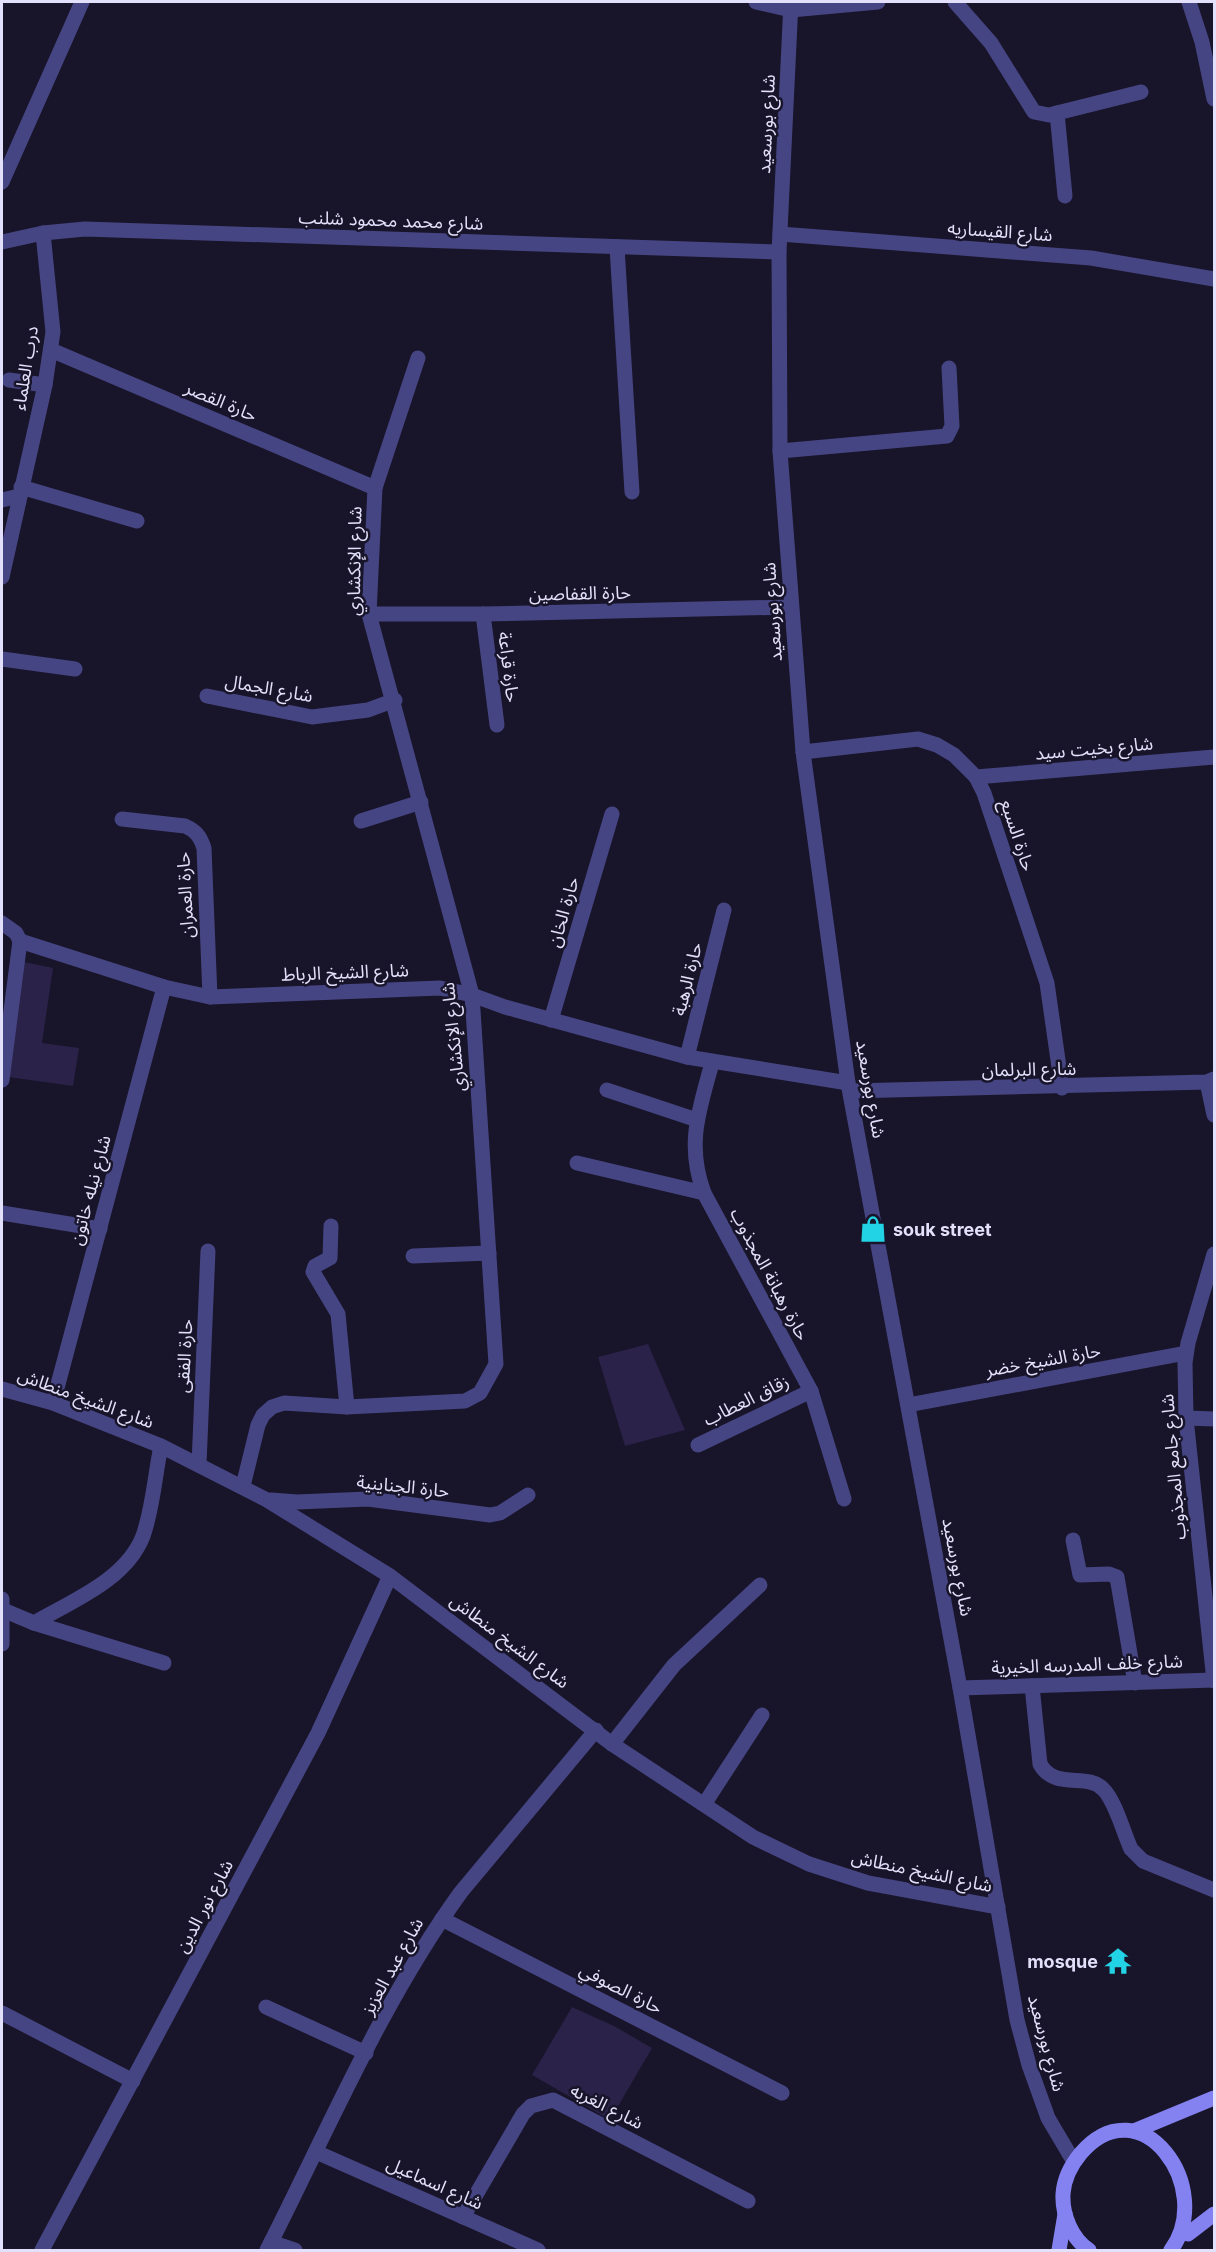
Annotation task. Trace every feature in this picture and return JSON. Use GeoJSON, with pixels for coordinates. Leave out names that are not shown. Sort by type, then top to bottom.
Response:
{"type":"FeatureCollection","features":[{"type":"Feature","properties":{"kind":"main road"},"geometry":{"type":"LineString","coordinates":[[1134,2131],[1215,2098]]}},
{"type":"Feature","properties":{"kind":"main road"},"geometry":{"type":"LineString","coordinates":[[1089,2250],[1072,2232],[1065,2214],[1063,2196],[1066,2178],[1074,2162],[1085,2148],[1100,2138],[1116,2132],[1134,2131],[1153,2136],[1171,2145],[1185,2160],[1194,2178],[1196,2208],[1185,2236]]}},
{"type":"Feature","properties":{"kind":"main road"},"geometry":{"type":"LineString","coordinates":[[1059,2250],[1065,2214]]}},
{"type":"Feature","properties":{"kind":"main road"},"geometry":{"type":"LineString","coordinates":[[1171,2250],[1185,2236],[1215,2214]]}},
{"type":"Feature","properties":{"kind":"street"},"geometry":{"type":"LineString","coordinates":[[2,182],[82,2]]}},
{"type":"Feature","properties":{"kind":"street"},"geometry":{"type":"LineString","coordinates":[[756,2],[791,6],[878,2]]}},
{"type":"Feature","properties":{"kind":"street"},"geometry":{"type":"LineString","coordinates":[[955,2],[991,43],[1034,112],[1049,115],[1141,92]]}},
{"type":"Feature","properties":{"kind":"street"},"geometry":{"type":"LineString","coordinates":[[1189,2],[1208,40],[1215,99]]}},
{"type":"Feature","properties":{"kind":"street","name":"شارع بورسعيد"},"geometry":{"type":"LineString","coordinates":[[791,6],[780,234],[780,451],[803,752],[850,1087],[960,1688],[1017,2020],[1029,2066],[1048,2118],[1074,2162]]}},
{"type":"Feature","properties":{"kind":"street"},"geometry":{"type":"LineString","coordinates":[[1057,113],[1065,196]]}},
{"type":"Feature","properties":{"kind":"street","name":"شارع محمد محمود شلنب"},"geometry":{"type":"LineString","coordinates":[[2,242],[43,233],[85,229],[780,252]]}},
{"type":"Feature","properties":{"kind":"street","name":"درب العلماء"},"geometry":{"type":"LineString","coordinates":[[2,577],[51,350],[53,332],[43,233]]}},
{"type":"Feature","properties":{"kind":"street","name":"شارع القيساريه"},"geometry":{"type":"LineString","coordinates":[[780,234],[1091,258],[1215,279]]}},
{"type":"Feature","properties":{"kind":"street"},"geometry":{"type":"LineString","coordinates":[[617,247],[632,492]]}},
{"type":"Feature","properties":{"kind":"street","name":"حارة القصر"},"geometry":{"type":"LineString","coordinates":[[51,350],[375,488]]}},
{"type":"Feature","properties":{"kind":"street","name":"شارع الإنكشاري"},"geometry":{"type":"LineString","coordinates":[[243,1486],[258,1425],[263,1415],[272,1407],[284,1403],[347,1407],[465,1401],[480,1394],[496,1364],[472,995],[395,700],[369,614],[375,488],[418,358]]}},
{"type":"Feature","properties":{"kind":"street"},"geometry":{"type":"LineString","coordinates":[[780,451],[947,436],[952,426],[949,368]]}},
{"type":"Feature","properties":{"kind":"street"},"geometry":{"type":"LineString","coordinates":[[9,380],[45,385]]}},
{"type":"Feature","properties":{"kind":"street"},"geometry":{"type":"LineString","coordinates":[[2,500],[20,491],[137,521]]}},
{"type":"Feature","properties":{"kind":"street","name":"حارة القفاصين"},"geometry":{"type":"LineString","coordinates":[[369,614],[483,614],[791,607]]}},
{"type":"Feature","properties":{"kind":"street","name":"حارة قراعة"},"geometry":{"type":"LineString","coordinates":[[483,614],[497,725]]}},
{"type":"Feature","properties":{"kind":"street"},"geometry":{"type":"LineString","coordinates":[[2,659],[75,669]]}},
{"type":"Feature","properties":{"kind":"street","name":"شارع الجمال"},"geometry":{"type":"LineString","coordinates":[[207,696],[312,717],[368,710],[395,700]]}},
{"type":"Feature","properties":{"kind":"street","name":"حارة السبع"},"geometry":{"type":"LineString","coordinates":[[803,752],[918,739],[937,745],[954,755],[976,777],[984,793],[1047,983],[1062,1088]]}},
{"type":"Feature","properties":{"kind":"street","name":"شارع بخيت سيد"},"geometry":{"type":"LineString","coordinates":[[976,777],[1215,757]]}},
{"type":"Feature","properties":{"kind":"street"},"geometry":{"type":"LineString","coordinates":[[361,821],[421,801]]}},
{"type":"Feature","properties":{"kind":"street","name":"حارة الخان"},"geometry":{"type":"LineString","coordinates":[[552,1020],[612,814]]}},
{"type":"Feature","properties":{"kind":"street","name":"حارة العمران"},"geometry":{"type":"LineString","coordinates":[[122,819],[185,826],[194,830],[201,838],[204,848],[210,997]]}},
{"type":"Feature","properties":{"kind":"street","name":"حارة الرهبة"},"geometry":{"type":"LineString","coordinates":[[687,1058],[724,910]]}},
{"type":"Feature","properties":{"kind":"street"},"geometry":{"type":"LineString","coordinates":[[2,923],[16,933],[20,941],[2,1080]]}},
{"type":"Feature","properties":{"kind":"street","name":"شارع الشيخ الرباط"},"geometry":{"type":"LineString","coordinates":[[20,941],[164,987],[210,997],[440,988],[472,995],[687,1058],[850,1087]]}},
{"type":"Feature","properties":{"kind":"street","name":"شارع نيله خاتون"},"geometry":{"type":"LineString","coordinates":[[53,1403],[164,987]]}},
{"type":"Feature","properties":{"kind":"street","name":"حارة رهبانة المجذوب"},"geometry":{"type":"LineString","coordinates":[[712,1063],[697,1120],[694,1158],[704,1193],[811,1391],[844,1499]]}},
{"type":"Feature","properties":{"kind":"street"},"geometry":{"type":"LineString","coordinates":[[1211,1081],[1215,1114]]}},
{"type":"Feature","properties":{"kind":"street","name":"شارع البرلمان"},"geometry":{"type":"LineString","coordinates":[[850,1087],[1062,1088],[1211,1081]]}},
{"type":"Feature","properties":{"kind":"street"},"geometry":{"type":"LineString","coordinates":[[608,1090],[697,1120]]}},
{"type":"Feature","properties":{"kind":"street"},"geometry":{"type":"LineString","coordinates":[[577,1164],[704,1193]]}},
{"type":"Feature","properties":{"kind":"street"},"geometry":{"type":"LineString","coordinates":[[2,1214],[100,1230]]}},
{"type":"Feature","properties":{"kind":"street"},"geometry":{"type":"LineString","coordinates":[[331,1227],[330,1258],[315,1266],[313,1272],[338,1314],[347,1407]]}},
{"type":"Feature","properties":{"kind":"street","name":"حارة الفقى"},"geometry":{"type":"LineString","coordinates":[[199,1464],[208,1251]]}},
{"type":"Feature","properties":{"kind":"street"},"geometry":{"type":"LineString","coordinates":[[413,1256],[489,1253]]}},
{"type":"Feature","properties":{"kind":"street","name":"شارع جامع المجذوب"},"geometry":{"type":"LineString","coordinates":[[1214,1680],[1186,1418],[1186,1353],[1215,1254]]}},
{"type":"Feature","properties":{"kind":"street","name":"حارة الشيخ خضر"},"geometry":{"type":"LineString","coordinates":[[908,1405],[1186,1353]]}},
{"type":"Feature","properties":{"kind":"street","name":"شارع الشيخ منطاش"},"geometry":{"type":"LineString","coordinates":[[2,1389],[53,1403],[161,1446],[267,1500],[390,1576],[612,1744],[753,1836],[809,1864],[868,1883],[998,1907]]}},
{"type":"Feature","properties":{"kind":"street","name":"زقاق العطاب"},"geometry":{"type":"LineString","coordinates":[[698,1445],[811,1391]]}},
{"type":"Feature","properties":{"kind":"street"},"geometry":{"type":"LineString","coordinates":[[1186,1418],[1215,1419]]}},
{"type":"Feature","properties":{"kind":"street"},"geometry":{"type":"LineString","coordinates":[[34,1623],[102,1583],[119,1570],[133,1554],[143,1536],[161,1446]]}},
{"type":"Feature","properties":{"kind":"street","name":"حارة الجناينية"},"geometry":{"type":"LineString","coordinates":[[267,1500],[297,1502],[368,1499],[490,1515],[500,1513],[528,1495]]}},
{"type":"Feature","properties":{"kind":"street"},"geometry":{"type":"LineString","coordinates":[[1073,1540],[1080,1575],[1109,1574],[1117,1577],[1135,1683]]}},
{"type":"Feature","properties":{"kind":"street","name":"شارع نور الدين"},"geometry":{"type":"LineString","coordinates":[[42,2250],[318,1734],[390,1576]]}},
{"type":"Feature","properties":{"kind":"street"},"geometry":{"type":"LineString","coordinates":[[612,1744],[674,1665],[760,1585]]}},
{"type":"Feature","properties":{"kind":"street"},"geometry":{"type":"LineString","coordinates":[[2,1644],[2,1605],[34,1623],[164,1663]]}},
{"type":"Feature","properties":{"kind":"street","name":"شارع خلف المدرسه الخيرية"},"geometry":{"type":"LineString","coordinates":[[960,1688],[1214,1680]]}},
{"type":"Feature","properties":{"kind":"street"},"geometry":{"type":"LineString","coordinates":[[1032,1686],[1040,1764],[1044,1771],[1057,1779],[1098,1785],[1107,1794],[1131,1849],[1143,1861],[1215,1890]]}},
{"type":"Feature","properties":{"kind":"street"},"geometry":{"type":"LineString","coordinates":[[705,1803],[762,1715]]}},
{"type":"Feature","properties":{"kind":"street","name":"شارع عبد العزيز"},"geometry":{"type":"LineString","coordinates":[[269,2246],[366,2053],[442,1919],[461,1892],[596,1730]]}},
{"type":"Feature","properties":{"kind":"street","name":"حارة الصوفي"},"geometry":{"type":"LineString","coordinates":[[442,1919],[782,2093]]}},
{"type":"Feature","properties":{"kind":"street"},"geometry":{"type":"LineString","coordinates":[[266,2007],[366,2053]]}},
{"type":"Feature","properties":{"kind":"street"},"geometry":{"type":"LineString","coordinates":[[2,2013],[133,2081]]}},
{"type":"Feature","properties":{"kind":"street","name":"شارع الغربه"},"geometry":{"type":"LineString","coordinates":[[463,2217],[523,2114],[531,2106],[552,2100],[748,2201]]}},
{"type":"Feature","properties":{"kind":"street","name":"شارع اسماعيل"},"geometry":{"type":"LineString","coordinates":[[316,2152],[538,2250]]}},
{"type":"Feature","properties":{"kind":"street"},"geometry":{"type":"LineString","coordinates":[[269,2246],[295,2250]]}},
{"type":"Feature","properties":{"kind":"building"},"geometry":{"type":"Polygon","coordinates":[[[24,962],[53,968],[42,1043],[79,1048],[73,1086],[8,1077],[24,962]]]}},
{"type":"Feature","properties":{"kind":"building"},"geometry":{"type":"Polygon","coordinates":[[[648,1344],[685,1430],[625,1446],[598,1357],[648,1344]]]}},
{"type":"Feature","properties":{"kind":"building"},"geometry":{"type":"Polygon","coordinates":[[[572,2007],[614,2026],[652,2048],[610,2120],[532,2075],[572,2007]]]}},
{"type":"Feature","properties":{"kind":"place","name":"souk street"},"geometry":{"type":"Point","coordinates":[873,1229]}},
{"type":"Feature","properties":{"kind":"place","name":"mosque"},"geometry":{"type":"Point","coordinates":[1118,1961]}}]}
